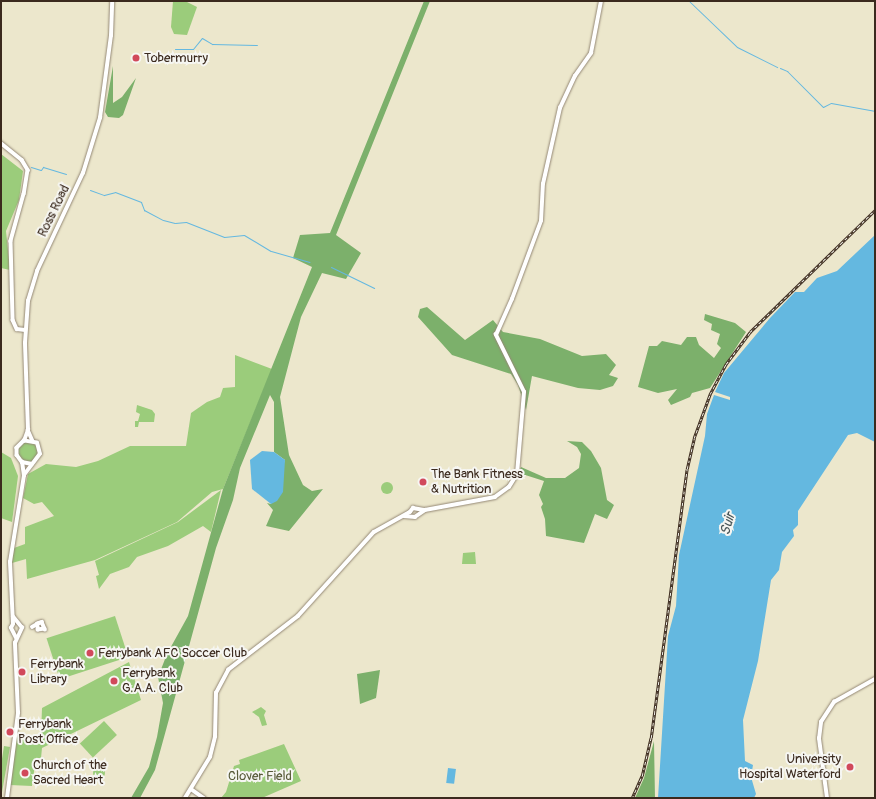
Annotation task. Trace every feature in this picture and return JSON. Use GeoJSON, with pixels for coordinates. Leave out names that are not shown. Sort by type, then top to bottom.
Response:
{"type":"FeatureCollection","features":[{"type":"Feature","properties":{"kind":"street","name":"Ross Road"},"geometry":{"type":"LineString","coordinates":[[28,430],[25,330],[33,281],[83,173],[100,118],[111,36],[112,1]]}},
{"type":"Feature","properties":{"kind":"street"},"geometry":{"type":"LineString","coordinates":[[410,514],[413,508],[419,511],[495,497],[509,487],[517,474],[524,392],[496,335],[512,299],[541,220],[543,184],[560,108],[575,76],[591,53],[601,1]]}},
{"type":"Feature","properties":{"kind":"street"},"geometry":{"type":"LineString","coordinates":[[1,143],[22,160],[28,170],[24,194],[11,241],[12,316],[15,328],[25,330]]}},
{"type":"Feature","properties":{"kind":"street"},"geometry":{"type":"LineString","coordinates":[[7,798],[18,713],[16,638],[13,631],[10,557],[24,476],[22,462],[16,453],[19,446],[24,441],[28,430]]}},
{"type":"Feature","properties":{"kind":"street"},"geometry":{"type":"LineString","coordinates":[[24,476],[40,454],[39,446],[33,441],[28,430]]}},
{"type":"Feature","properties":{"kind":"street"},"geometry":{"type":"LineString","coordinates":[[24,441],[33,441]]}},
{"type":"Feature","properties":{"kind":"street"},"geometry":{"type":"LineString","coordinates":[[22,462],[32,464]]}},
{"type":"Feature","properties":{"kind":"street"},"geometry":{"type":"LineString","coordinates":[[185,798],[211,753],[215,734],[216,693],[225,674],[298,616],[368,537],[389,522],[410,514],[416,517],[419,511]]}},
{"type":"Feature","properties":{"kind":"street"},"geometry":{"type":"LineString","coordinates":[[13,617],[21,629]]}},
{"type":"Feature","properties":{"kind":"street"},"geometry":{"type":"LineString","coordinates":[[16,638],[21,629],[32,627],[42,631],[45,626],[42,622],[32,627]]}},
{"type":"Feature","properties":{"kind":"street"},"geometry":{"type":"LineString","coordinates":[[13,624],[19,624],[26,627]]}},
{"type":"Feature","properties":{"kind":"street"},"geometry":{"type":"LineString","coordinates":[[37,624],[37,629]]}},
{"type":"Feature","properties":{"kind":"street"},"geometry":{"type":"LineString","coordinates":[[13,631],[18,633]]}},
{"type":"Feature","properties":{"kind":"street"},"geometry":{"type":"LineString","coordinates":[[827,798],[819,739],[821,722],[834,702],[875,679]]}},
{"type":"Feature","properties":{"kind":"street"},"geometry":{"type":"LineString","coordinates":[[191,789],[204,798]]}},
{"type":"Feature","properties":{"kind":"green space"},"geometry":{"type":"Polygon","coordinates":[[[173,1],[185,1],[197,7],[187,35],[174,34],[171,27],[173,1]]]}},
{"type":"Feature","properties":{"kind":"green space"},"geometry":{"type":"Polygon","coordinates":[[[424,1],[430,1],[336,235],[361,253],[346,279],[322,273],[301,317],[280,397],[289,455],[303,485],[312,491],[323,489],[289,531],[266,526],[273,510],[267,503],[271,504],[285,460],[274,452],[274,402],[270,395],[240,468],[233,500],[216,548],[155,770],[140,798],[131,798],[149,767],[157,737],[163,703],[158,677],[167,654],[188,616],[223,489],[312,267],[293,258],[300,235],[330,233],[424,1]]]}},
{"type":"Feature","properties":{"kind":"green space"},"geometry":{"type":"Polygon","coordinates":[[[113,66],[113,103],[122,97],[136,78],[123,115],[119,118],[108,117],[105,112],[113,66]]]}},
{"type":"Feature","properties":{"kind":"green space"},"geometry":{"type":"Polygon","coordinates":[[[1,154],[23,171],[19,200],[6,231],[10,270],[1,268],[1,154]]]}},
{"type":"Feature","properties":{"kind":"green space"},"geometry":{"type":"Polygon","coordinates":[[[427,307],[465,340],[493,320],[503,332],[540,339],[582,356],[606,354],[616,365],[609,375],[618,378],[613,386],[600,390],[578,388],[532,376],[526,410],[518,385],[511,374],[452,355],[418,317],[420,309],[427,307]]]}},
{"type":"Feature","properties":{"kind":"green space"},"geometry":{"type":"Polygon","coordinates":[[[705,314],[735,323],[746,332],[710,388],[692,393],[690,397],[671,405],[668,400],[677,389],[658,393],[638,387],[649,346],[657,346],[662,341],[681,345],[687,337],[696,337],[699,345],[714,358],[721,348],[717,344],[720,334],[711,330],[712,324],[704,320],[705,314]]]}},
{"type":"Feature","properties":{"kind":"green space"},"geometry":{"type":"Polygon","coordinates":[[[235,355],[272,369],[223,489],[212,492],[177,522],[95,560],[27,579],[26,559],[12,563],[14,548],[25,544],[25,527],[54,516],[42,502],[34,504],[23,498],[28,474],[46,464],[76,467],[98,461],[130,446],[186,446],[191,413],[207,402],[220,397],[223,388],[235,387],[235,355]]]}},
{"type":"Feature","properties":{"kind":"green space"},"geometry":{"type":"Polygon","coordinates":[[[137,405],[152,410],[155,414],[154,422],[139,422],[138,427],[135,427],[135,421],[138,421],[140,414],[136,412],[137,405]]]}},
{"type":"Feature","properties":{"kind":"green space"},"geometry":{"type":"Polygon","coordinates":[[[567,441],[582,442],[591,451],[601,468],[607,500],[614,505],[607,519],[595,514],[584,543],[546,536],[545,519],[541,507],[543,504],[539,495],[544,481],[519,473],[521,467],[546,478],[565,478],[579,468],[581,454],[577,447],[567,441]]]}},
{"type":"Feature","properties":{"kind":"green space"},"geometry":{"type":"Polygon","coordinates":[[[28,442],[35,445],[38,452],[35,459],[28,462],[21,459],[18,452],[21,445],[28,442]]]}},
{"type":"Feature","properties":{"kind":"green space"},"geometry":{"type":"Polygon","coordinates":[[[1,452],[11,458],[18,476],[12,522],[1,518],[1,452]]]}},
{"type":"Feature","properties":{"kind":"green space"},"geometry":{"type":"Polygon","coordinates":[[[385,482],[389,482],[393,488],[389,494],[385,494],[381,490],[381,486],[385,482]]]}},
{"type":"Feature","properties":{"kind":"green space"},"geometry":{"type":"Polygon","coordinates":[[[221,490],[211,532],[203,526],[168,546],[137,557],[129,567],[110,574],[99,589],[96,576],[99,575],[95,561],[178,522],[221,490]]]}},
{"type":"Feature","properties":{"kind":"green space"},"geometry":{"type":"Polygon","coordinates":[[[475,552],[476,564],[462,564],[463,553],[475,552]]]}},
{"type":"Feature","properties":{"kind":"green space","name":"Ferrybank AFC Soccer Club"},"geometry":{"type":"Polygon","coordinates":[[[115,616],[128,657],[60,679],[47,638],[115,616]]]}},
{"type":"Feature","properties":{"kind":"green space","name":"Ferrybank G.A.A. Club"},"geometry":{"type":"Polygon","coordinates":[[[129,662],[141,700],[42,748],[41,758],[36,758],[32,786],[10,785],[17,735],[41,735],[42,708],[129,662]]]}},
{"type":"Feature","properties":{"kind":"green space"},"geometry":{"type":"Polygon","coordinates":[[[380,670],[376,698],[360,704],[357,674],[380,670]]]}},
{"type":"Feature","properties":{"kind":"green space"},"geometry":{"type":"Polygon","coordinates":[[[261,707],[266,711],[264,715],[267,725],[262,726],[259,717],[252,712],[261,707]]]}},
{"type":"Feature","properties":{"kind":"green space"},"geometry":{"type":"Polygon","coordinates":[[[104,721],[117,735],[93,757],[80,744],[104,721]]]}},
{"type":"Feature","properties":{"kind":"green space"},"geometry":{"type":"Polygon","coordinates":[[[654,741],[655,798],[635,798],[644,778],[654,741]]]}},
{"type":"Feature","properties":{"kind":"green space","name":"Clover Field"},"geometry":{"type":"Polygon","coordinates":[[[284,744],[301,781],[262,798],[221,798],[226,792],[234,766],[240,764],[239,760],[284,744]]]}},
{"type":"Feature","properties":{"kind":"green space"},"geometry":{"type":"Polygon","coordinates":[[[4,746],[10,747],[1,798],[1,765],[4,746]]]}},
{"type":"Feature","properties":{"kind":"green space"},"geometry":{"type":"Polygon","coordinates":[[[101,767],[104,768],[104,778],[97,779],[94,778],[93,771],[94,768],[101,767]]]}},
{"type":"Feature","properties":{"kind":"water","name":"Suir"},"geometry":{"type":"Polygon","coordinates":[[[875,235],[875,442],[857,433],[848,435],[798,511],[798,525],[793,530],[794,536],[782,552],[779,570],[771,580],[758,661],[743,720],[745,761],[753,765],[751,777],[756,794],[754,798],[658,798],[668,636],[676,606],[679,555],[705,436],[707,414],[714,395],[730,400],[730,397],[715,392],[724,373],[770,318],[795,292],[804,292],[817,278],[837,271],[875,235]]]}},
{"type":"Feature","properties":{"kind":"water"},"geometry":{"type":"Polygon","coordinates":[[[262,451],[274,452],[285,460],[283,492],[277,501],[271,504],[252,489],[250,460],[262,451]]]}},
{"type":"Feature","properties":{"kind":"water"},"geometry":{"type":"Polygon","coordinates":[[[448,768],[456,769],[454,784],[446,783],[448,768]]]}},
{"type":"Feature","properties":{"kind":"waterway"},"geometry":{"type":"LineString","coordinates":[[689,1],[737,47],[777,67]]}},
{"type":"Feature","properties":{"kind":"waterway"},"geometry":{"type":"LineString","coordinates":[[175,49],[193,49],[202,38],[212,44],[257,45]]}},
{"type":"Feature","properties":{"kind":"waterway"},"geometry":{"type":"LineString","coordinates":[[780,68],[787,71],[823,107],[831,103],[875,111]]}},
{"type":"Feature","properties":{"kind":"waterway"},"geometry":{"type":"LineString","coordinates":[[31,167],[41,170],[43,167],[66,174]]}},
{"type":"Feature","properties":{"kind":"waterway"},"geometry":{"type":"LineString","coordinates":[[90,190],[104,195],[115,192],[141,202],[144,210],[163,220],[175,223],[186,222],[224,237],[244,235],[271,251],[309,262]]}},
{"type":"Feature","properties":{"kind":"waterway"},"geometry":{"type":"LineString","coordinates":[[331,267],[374,288]]}},
{"type":"Feature","properties":{"kind":"railway"},"geometry":{"type":"LineString","coordinates":[[632,798],[642,776],[651,738],[687,469],[694,438],[710,394],[726,364],[750,332],[875,210]]}},
{"type":"Feature","properties":{"kind":"place","name":"Tobermurry"},"geometry":{"type":"Point","coordinates":[136,58]}},
{"type":"Feature","properties":{"kind":"place","name":"The Bank Fitness & Nutrition"},"geometry":{"type":"Point","coordinates":[423,482]}},
{"type":"Feature","properties":{"kind":"place","name":"Ferrybank AFC Soccer Club"},"geometry":{"type":"Point","coordinates":[90,653]}},
{"type":"Feature","properties":{"kind":"place","name":"Ferrybank Library"},"geometry":{"type":"Point","coordinates":[22,672]}},
{"type":"Feature","properties":{"kind":"place","name":"Ferrybank G.A.A. Club"},"geometry":{"type":"Point","coordinates":[114,681]}},
{"type":"Feature","properties":{"kind":"place","name":"Ferrybank Post Office"},"geometry":{"type":"Point","coordinates":[10,732]}},
{"type":"Feature","properties":{"kind":"place","name":"University Hospital Waterford"},"geometry":{"type":"Point","coordinates":[850,767]}},
{"type":"Feature","properties":{"kind":"place","name":"Church of the Sacred Heart"},"geometry":{"type":"Point","coordinates":[25,773]}}]}
